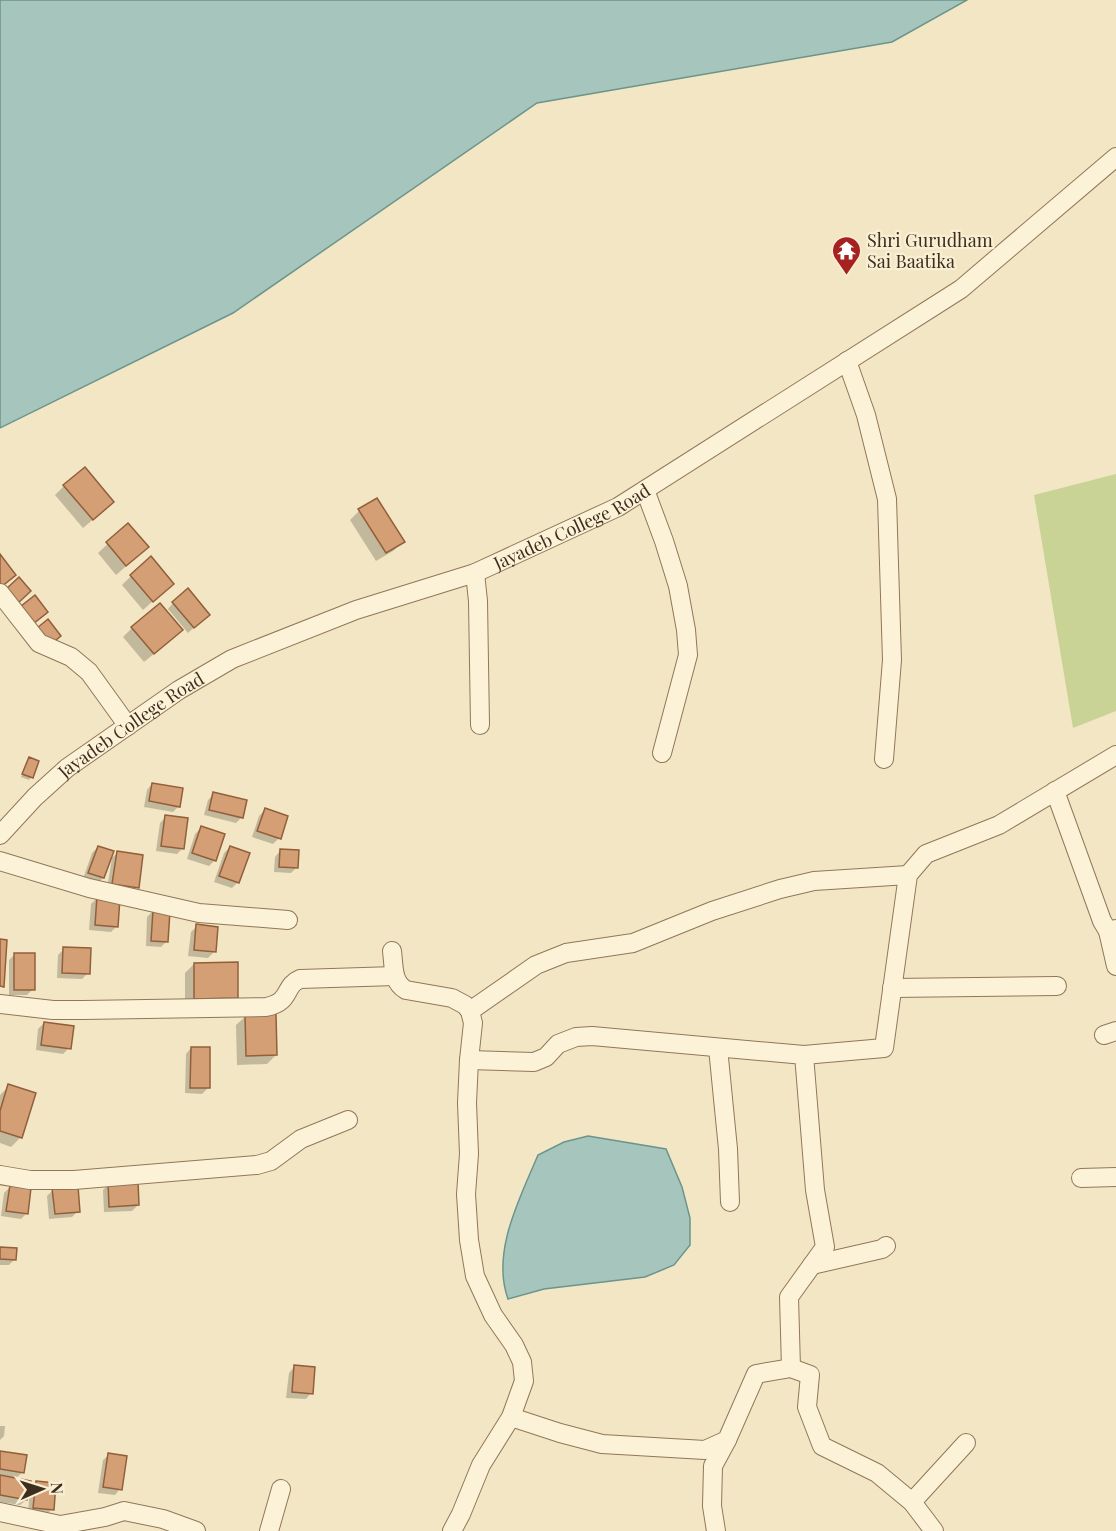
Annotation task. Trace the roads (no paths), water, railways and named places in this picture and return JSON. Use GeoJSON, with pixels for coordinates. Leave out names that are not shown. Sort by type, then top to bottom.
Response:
{"type":"FeatureCollection","features":[{"type":"Feature","properties":{"kind":"street","name":"Jayadeb College Road"},"geometry":{"type":"LineString","coordinates":[[0,835],[35,797],[68,768],[179,690],[232,659],[356,610],[475,573],[618,507],[961,289],[1116,157]]}},
{"type":"Feature","properties":{"kind":"street"},"geometry":{"type":"LineString","coordinates":[[847,361],[866,415],[887,499],[892,660],[884,759]]}},
{"type":"Feature","properties":{"kind":"street"},"geometry":{"type":"LineString","coordinates":[[645,490],[678,586],[688,655],[662,753]]}},
{"type":"Feature","properties":{"kind":"street"},"geometry":{"type":"LineString","coordinates":[[475,573],[478,601],[480,725]]}},
{"type":"Feature","properties":{"kind":"street"},"geometry":{"type":"LineString","coordinates":[[0,593],[39,643],[62,652],[82,665],[128,726]]}},
{"type":"Feature","properties":{"kind":"street"},"geometry":{"type":"LineString","coordinates":[[469,1060],[534,1062],[546,1057],[558,1044],[576,1037],[592,1036],[804,1055],[884,1048],[908,875],[926,854],[999,825],[1116,755]]}},
{"type":"Feature","properties":{"kind":"street"},"geometry":{"type":"LineString","coordinates":[[1055,791],[1102,921],[1112,930],[1116,966]]}},
{"type":"Feature","properties":{"kind":"street"},"geometry":{"type":"LineString","coordinates":[[0,861],[89,888],[199,913],[288,920]]}},
{"type":"Feature","properties":{"kind":"street"},"geometry":{"type":"LineString","coordinates":[[471,1011],[536,965],[566,953],[633,943],[712,911],[780,889],[814,881],[908,875]]}},
{"type":"Feature","properties":{"kind":"street"},"geometry":{"type":"LineString","coordinates":[[392,951],[395,976],[400,987],[452,998],[471,1011],[467,1103],[468,1239],[475,1276],[493,1315],[514,1345],[522,1362],[524,1381],[511,1417],[481,1465],[452,1531]]}},
{"type":"Feature","properties":{"kind":"street"},"geometry":{"type":"LineString","coordinates":[[0,1004],[53,1010],[266,1007],[281,1001],[292,984],[300,979],[395,976]]}},
{"type":"Feature","properties":{"kind":"street"},"geometry":{"type":"LineString","coordinates":[[892,988],[1057,986]]}},
{"type":"Feature","properties":{"kind":"street"},"geometry":{"type":"LineString","coordinates":[[718,1048],[728,1149],[730,1202]]}},
{"type":"Feature","properties":{"kind":"street"},"geometry":{"type":"LineString","coordinates":[[791,1368],[789,1297],[825,1247],[815,1190],[804,1055]]}},
{"type":"Feature","properties":{"kind":"street"},"geometry":{"type":"LineString","coordinates":[[0,1175],[30,1180],[74,1180],[257,1165],[271,1161],[301,1139],[348,1120]]}},
{"type":"Feature","properties":{"kind":"street"},"geometry":{"type":"LineString","coordinates":[[1081,1178],[1116,1177]]}},
{"type":"Feature","properties":{"kind":"street"},"geometry":{"type":"LineString","coordinates":[[812,1265],[882,1249],[886,1246]]}},
{"type":"Feature","properties":{"kind":"street"},"geometry":{"type":"LineString","coordinates":[[716,1531],[712,1506],[713,1466],[756,1374],[791,1368],[810,1375],[807,1407],[822,1446],[877,1473],[912,1502],[934,1531]]}},
{"type":"Feature","properties":{"kind":"street"},"geometry":{"type":"LineString","coordinates":[[511,1417],[602,1444],[705,1450],[727,1440]]}},
{"type":"Feature","properties":{"kind":"street"},"geometry":{"type":"LineString","coordinates":[[912,1502],[966,1443]]}},
{"type":"Feature","properties":{"kind":"street"},"geometry":{"type":"LineString","coordinates":[[269,1531],[280,1489]]}},
{"type":"Feature","properties":{"kind":"street"},"geometry":{"type":"LineString","coordinates":[[0,1512],[60,1525],[105,1517],[124,1510],[196,1531]]}},
{"type":"Feature","properties":{"kind":"water"},"geometry":{"type":"Polygon","coordinates":[[[0,0],[967,0],[892,42],[537,103],[233,313],[0,428],[0,0]]]}},
{"type":"Feature","properties":{"kind":"water"},"geometry":{"type":"Polygon","coordinates":[[[588,1136],[666,1149],[682,1187],[690,1218],[690,1245],[674,1265],[645,1277],[544,1289],[508,1299],[503,1263],[505,1244],[516,1207],[538,1155],[564,1142],[588,1136]]]}},
{"type":"Feature","properties":{"kind":"place","name":"Shri Gurudham Sai Baatika"},"geometry":{"type":"Point","coordinates":[846,276]}}]}
